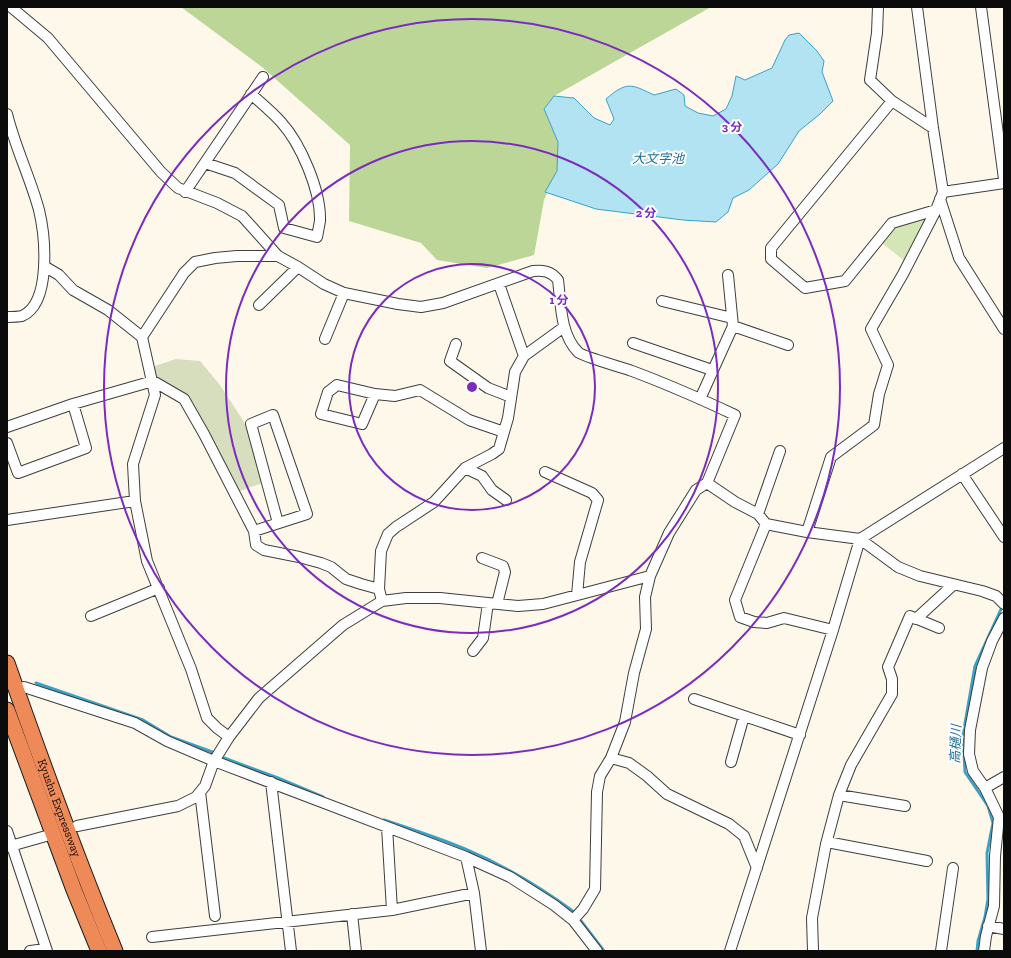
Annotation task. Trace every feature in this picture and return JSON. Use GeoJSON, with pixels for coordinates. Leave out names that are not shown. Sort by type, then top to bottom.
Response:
{"type":"FeatureCollection","features":[{"type":"Feature","properties":{"kind":"highway","name":"Kyushu Expressway"},"geometry":{"type":"LineString","coordinates":[[7,663],[42,763],[88,886],[115,951]]}},
{"type":"Feature","properties":{"kind":"highway","name":"Kyushu Expressway"},"geometry":{"type":"LineString","coordinates":[[7,710],[68,876],[99,951]]}},
{"type":"Feature","properties":{"kind":"street"},"geometry":{"type":"LineString","coordinates":[[12,7],[48,38],[161,172],[178,188],[185,192],[217,203],[242,216],[278,256],[324,284],[344,293],[421,307],[443,304],[533,271],[543,270],[554,274],[558,280],[564,327],[572,344],[579,353],[632,371],[700,398],[735,415],[707,482],[696,490],[669,533],[650,576],[645,596],[646,629],[634,673],[625,722],[611,758],[600,776],[597,792],[595,889],[583,909],[573,920]]}},
{"type":"Feature","properties":{"kind":"street"},"geometry":{"type":"LineString","coordinates":[[878,7],[877,33],[870,80],[892,101],[933,128]]}},
{"type":"Feature","properties":{"kind":"street"},"geometry":{"type":"LineString","coordinates":[[917,7],[941,195],[959,258],[1004,329]]}},
{"type":"Feature","properties":{"kind":"street"},"geometry":{"type":"LineString","coordinates":[[981,7],[1004,179]]}},
{"type":"Feature","properties":{"kind":"street"},"geometry":{"type":"LineString","coordinates":[[185,192],[263,77]]}},
{"type":"Feature","properties":{"kind":"street"},"geometry":{"type":"LineString","coordinates":[[205,163],[235,173],[279,205],[284,228],[317,236],[320,221],[318,206],[316,192],[307,164],[294,139],[281,122],[251,94]]}},
{"type":"Feature","properties":{"kind":"street"},"geometry":{"type":"LineString","coordinates":[[892,101],[771,248],[771,260],[805,288],[845,281],[892,223],[936,210]]}},
{"type":"Feature","properties":{"kind":"street"},"geometry":{"type":"LineString","coordinates":[[7,114],[39,212],[43,231],[44,266],[42,286],[38,298],[32,308],[22,316],[7,318]]}},
{"type":"Feature","properties":{"kind":"street"},"geometry":{"type":"LineString","coordinates":[[941,195],[1004,183]]}},
{"type":"Feature","properties":{"kind":"street"},"geometry":{"type":"LineString","coordinates":[[807,532],[831,457],[874,425],[879,394],[888,365],[871,329],[903,274],[936,210],[941,195]]}},
{"type":"Feature","properties":{"kind":"street"},"geometry":{"type":"LineString","coordinates":[[142,337],[184,273],[195,262],[214,258],[237,256],[278,256]]}},
{"type":"Feature","properties":{"kind":"street"},"geometry":{"type":"LineString","coordinates":[[44,266],[59,275],[73,290],[108,310],[142,337],[155,395],[133,464],[135,501],[147,561],[191,669],[207,718],[229,737]]}},
{"type":"Feature","properties":{"kind":"street"},"geometry":{"type":"LineString","coordinates":[[259,305],[298,267]]}},
{"type":"Feature","properties":{"kind":"street"},"geometry":{"type":"LineString","coordinates":[[700,398],[732,322],[728,275]]}},
{"type":"Feature","properties":{"kind":"street"},"geometry":{"type":"LineString","coordinates":[[499,284],[524,356]]}},
{"type":"Feature","properties":{"kind":"street"},"geometry":{"type":"LineString","coordinates":[[325,339],[344,293]]}},
{"type":"Feature","properties":{"kind":"street"},"geometry":{"type":"LineString","coordinates":[[662,301],[732,322],[788,346]]}},
{"type":"Feature","properties":{"kind":"street"},"geometry":{"type":"LineString","coordinates":[[382,601],[379,589],[381,551],[388,534],[434,502],[465,468],[499,449],[508,418],[515,372],[524,356],[564,327]]}},
{"type":"Feature","properties":{"kind":"street"},"geometry":{"type":"LineString","coordinates":[[632,343],[712,370]]}},
{"type":"Feature","properties":{"kind":"street"},"geometry":{"type":"LineString","coordinates":[[456,344],[450,361],[488,388],[511,397]]}},
{"type":"Feature","properties":{"kind":"street"},"geometry":{"type":"LineString","coordinates":[[7,427],[73,404],[153,381],[184,399],[204,434],[254,531],[256,545],[264,550],[321,563],[331,567],[346,578],[379,589]]}},
{"type":"Feature","properties":{"kind":"street"},"geometry":{"type":"LineString","coordinates":[[375,394],[362,424],[321,414],[328,392],[337,385],[375,394],[395,396],[420,390],[469,420],[504,432]]}},
{"type":"Feature","properties":{"kind":"street"},"geometry":{"type":"LineString","coordinates":[[7,443],[18,473],[86,448],[73,404]]}},
{"type":"Feature","properties":{"kind":"street"},"geometry":{"type":"LineString","coordinates":[[254,531],[308,514],[272,415],[251,424],[278,523]]}},
{"type":"Feature","properties":{"kind":"street"},"geometry":{"type":"LineString","coordinates":[[730,951],[833,630],[860,539],[1004,448]]}},
{"type":"Feature","properties":{"kind":"street"},"geometry":{"type":"LineString","coordinates":[[758,514],[780,451]]}},
{"type":"Feature","properties":{"kind":"street"},"geometry":{"type":"LineString","coordinates":[[465,468],[482,476],[492,490],[506,500]]}},
{"type":"Feature","properties":{"kind":"street"},"geometry":{"type":"LineString","coordinates":[[545,472],[592,493],[598,500],[580,562],[577,595]]}},
{"type":"Feature","properties":{"kind":"street"},"geometry":{"type":"LineString","coordinates":[[962,474],[1004,537]]}},
{"type":"Feature","properties":{"kind":"street"},"geometry":{"type":"LineString","coordinates":[[707,482],[735,502],[758,514],[766,524],[807,532],[860,539],[898,567],[920,576],[953,585],[964,586],[996,596],[1004,604]]}},
{"type":"Feature","properties":{"kind":"street"},"geometry":{"type":"LineString","coordinates":[[7,520],[135,501]]}},
{"type":"Feature","properties":{"kind":"street"},"geometry":{"type":"LineString","coordinates":[[766,524],[734,600],[740,617],[754,622],[767,623],[784,618],[833,630]]}},
{"type":"Feature","properties":{"kind":"street"},"geometry":{"type":"LineString","coordinates":[[473,651],[483,638],[492,603],[505,572],[502,566],[482,558]]}},
{"type":"Feature","properties":{"kind":"street"},"geometry":{"type":"LineString","coordinates":[[77,826],[178,806],[196,798],[205,786],[214,761],[229,737],[259,698],[343,625],[382,601],[406,598],[440,598],[518,606],[543,604],[650,576]]}},
{"type":"Feature","properties":{"kind":"street"},"geometry":{"type":"LineString","coordinates":[[916,619],[953,585]]}},
{"type":"Feature","properties":{"kind":"street"},"geometry":{"type":"LineString","coordinates":[[91,616],[159,588]]}},
{"type":"Feature","properties":{"kind":"street"},"geometry":{"type":"LineString","coordinates":[[813,951],[812,918],[827,842],[839,795],[851,765],[892,694],[892,679],[888,667],[910,616],[939,628]]}},
{"type":"Feature","properties":{"kind":"street"},"geometry":{"type":"LineString","coordinates":[[984,951],[988,926],[994,906],[995,856],[998,817],[985,788],[973,771],[969,754],[970,730],[982,668],[992,641],[1004,618]]}},
{"type":"Feature","properties":{"kind":"street"},"geometry":{"type":"LineString","coordinates":[[24,687],[135,723],[167,741],[214,761],[466,857],[510,877],[554,905],[573,920],[597,951]]}},
{"type":"Feature","properties":{"kind":"street"},"geometry":{"type":"LineString","coordinates":[[694,699],[800,734]]}},
{"type":"Feature","properties":{"kind":"street"},"geometry":{"type":"LineString","coordinates":[[731,762],[744,716]]}},
{"type":"Feature","properties":{"kind":"street"},"geometry":{"type":"LineString","coordinates":[[611,758],[629,763],[648,776],[667,794],[729,824],[744,836],[757,868]]}},
{"type":"Feature","properties":{"kind":"street"},"geometry":{"type":"LineString","coordinates":[[985,788],[1004,777]]}},
{"type":"Feature","properties":{"kind":"street"},"geometry":{"type":"LineString","coordinates":[[271,782],[291,951]]}},
{"type":"Feature","properties":{"kind":"street"},"geometry":{"type":"LineString","coordinates":[[200,792],[215,916]]}},
{"type":"Feature","properties":{"kind":"street"},"geometry":{"type":"LineString","coordinates":[[839,795],[905,806]]}},
{"type":"Feature","properties":{"kind":"street"},"geometry":{"type":"LineString","coordinates":[[387,827],[392,910]]}},
{"type":"Feature","properties":{"kind":"street"},"geometry":{"type":"LineString","coordinates":[[7,831],[10,847],[46,950],[30,951]]}},
{"type":"Feature","properties":{"kind":"street"},"geometry":{"type":"LineString","coordinates":[[10,847],[46,836]]}},
{"type":"Feature","properties":{"kind":"street"},"geometry":{"type":"LineString","coordinates":[[827,842],[927,861]]}},
{"type":"Feature","properties":{"kind":"street"},"geometry":{"type":"LineString","coordinates":[[466,857],[474,893],[480,951]]}},
{"type":"Feature","properties":{"kind":"street"},"geometry":{"type":"LineString","coordinates":[[941,951],[953,868]]}},
{"type":"Feature","properties":{"kind":"street"},"geometry":{"type":"LineString","coordinates":[[152,937],[392,910],[474,893]]}},
{"type":"Feature","properties":{"kind":"street"},"geometry":{"type":"LineString","coordinates":[[352,914],[356,951]]}},
{"type":"Feature","properties":{"kind":"street"},"geometry":{"type":"LineString","coordinates":[[988,926],[1004,929]]}},
{"type":"Feature","properties":{"kind":"green space"},"geometry":{"type":"Polygon","coordinates":[[[181,7],[711,7],[554,96],[544,109],[558,142],[557,171],[544,200],[534,255],[487,268],[437,260],[421,243],[349,221],[350,145],[262,67],[181,7]]]}},
{"type":"Feature","properties":{"kind":"green space"},"geometry":{"type":"Polygon","coordinates":[[[923,220],[925,223],[906,262],[882,243],[894,228],[923,220]]]}},
{"type":"Feature","properties":{"kind":"green space"},"geometry":{"type":"Polygon","coordinates":[[[176,359],[200,361],[220,385],[244,422],[265,482],[237,492],[186,399],[154,377],[152,367],[176,359]]]}},
{"type":"Feature","properties":{"kind":"water","name":"大文字池"},"geometry":{"type":"Polygon","coordinates":[[[799,33],[817,51],[824,61],[822,72],[833,101],[799,131],[778,164],[749,190],[733,198],[728,212],[716,222],[683,220],[596,209],[545,192],[557,171],[558,142],[544,109],[554,96],[574,98],[594,118],[610,125],[614,119],[606,99],[619,89],[629,86],[640,88],[654,95],[676,89],[684,95],[685,106],[698,113],[713,116],[726,109],[732,96],[736,76],[745,80],[772,68],[785,40],[789,35],[799,33]]]}},
{"type":"Feature","properties":{"kind":"waterway","name":"高樋川"},"geometry":{"type":"LineString","coordinates":[[977,951],[988,899],[987,853],[993,823],[988,806],[965,772],[963,735],[975,666],[1002,607]]}},
{"type":"Feature","properties":{"kind":"waterway"},"geometry":{"type":"LineString","coordinates":[[36,683],[143,720],[171,737],[215,753]]}},
{"type":"Feature","properties":{"kind":"waterway"},"geometry":{"type":"LineString","coordinates":[[224,758],[323,797]]}},
{"type":"Feature","properties":{"kind":"waterway"},"geometry":{"type":"LineString","coordinates":[[384,820],[445,841],[493,862],[535,885],[574,912]]}},
{"type":"Feature","properties":{"kind":"waterway"},"geometry":{"type":"LineString","coordinates":[[581,921],[604,951]]}}]}
